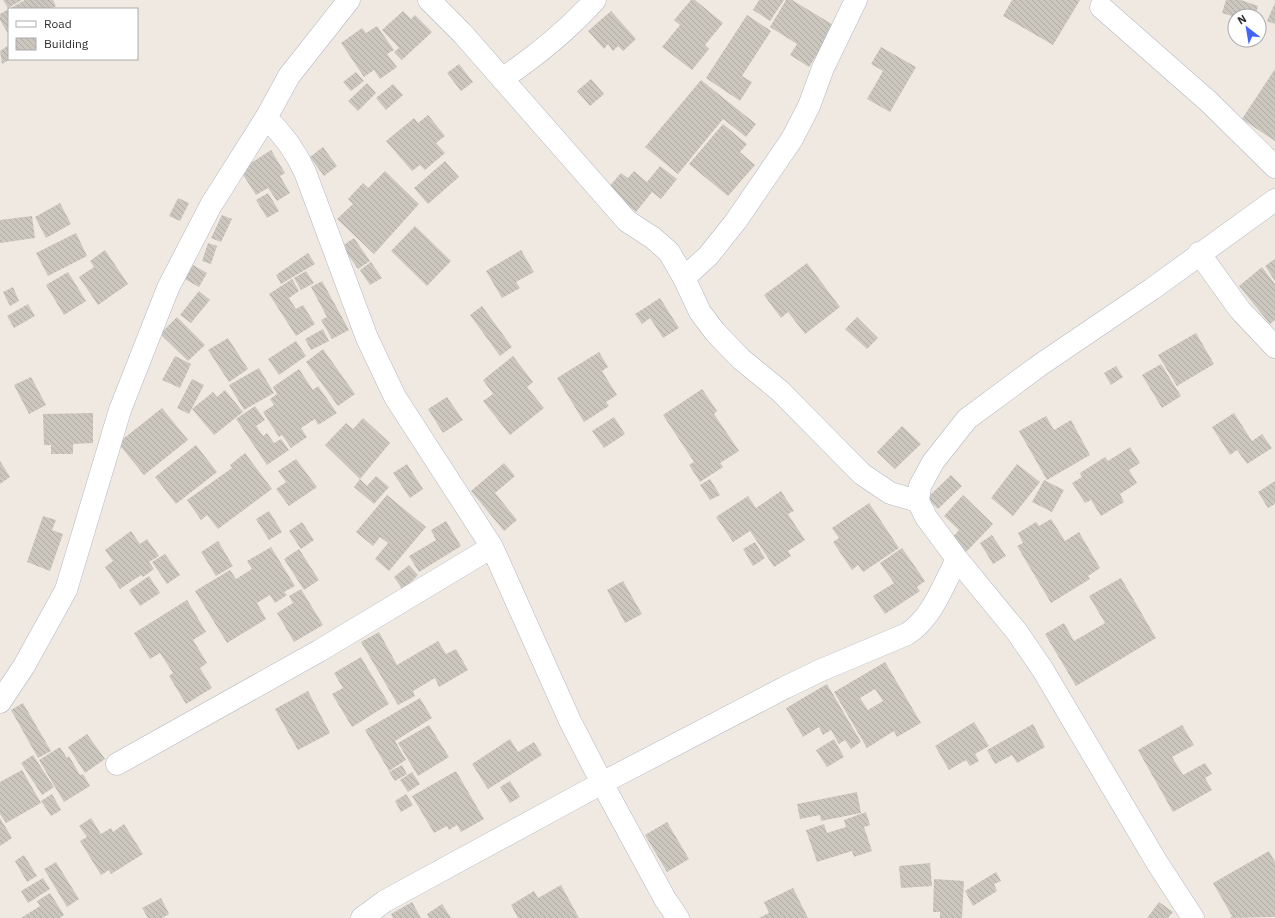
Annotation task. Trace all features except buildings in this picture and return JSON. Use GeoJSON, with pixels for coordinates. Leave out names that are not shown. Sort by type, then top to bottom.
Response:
{"type":"FeatureCollection","features":[{"type":"Feature","properties":{"kind":"street"},"geometry":{"type":"LineString","coordinates":[[429,0],[462,33],[627,221],[654,238],[669,252],[684,278],[700,312],[715,332],[741,359],[780,391],[862,474],[890,493],[918,501]]}},
{"type":"Feature","properties":{"kind":"street"},"geometry":{"type":"LineString","coordinates":[[502,79],[538,54],[575,22],[595,0]]}},
{"type":"Feature","properties":{"kind":"street"},"geometry":{"type":"LineString","coordinates":[[684,278],[708,256],[736,221],[792,139],[809,106],[823,68],[856,0]]}},
{"type":"Feature","properties":{"kind":"street"},"geometry":{"type":"LineString","coordinates":[[0,702],[24,666],[66,590],[120,410],[168,288],[212,204],[266,118],[289,76],[339,2]]}},
{"type":"Feature","properties":{"kind":"street"},"geometry":{"type":"LineString","coordinates":[[1101,7],[1136,35],[1275,167]]}},
{"type":"Feature","properties":{"kind":"street"},"geometry":{"type":"LineString","coordinates":[[266,118],[284,136],[297,155],[305,172],[367,338],[395,397],[492,547],[570,721],[665,899],[678,918]]}},
{"type":"Feature","properties":{"kind":"street"},"geometry":{"type":"LineString","coordinates":[[1193,918],[1156,861],[1039,664],[1017,632],[957,559],[926,517],[918,501],[920,486],[932,462],[967,419],[1040,365],[1152,289],[1199,253],[1275,200]]}},
{"type":"Feature","properties":{"kind":"street"},"geometry":{"type":"LineString","coordinates":[[1199,253],[1240,310],[1275,347]]}},
{"type":"Feature","properties":{"kind":"street"},"geometry":{"type":"LineString","coordinates":[[117,764],[319,651],[492,547]]}},
{"type":"Feature","properties":{"kind":"street"},"geometry":{"type":"LineString","coordinates":[[362,918],[385,901],[602,783],[784,688],[819,671],[907,634],[918,627],[928,612],[957,559]]}}]}
